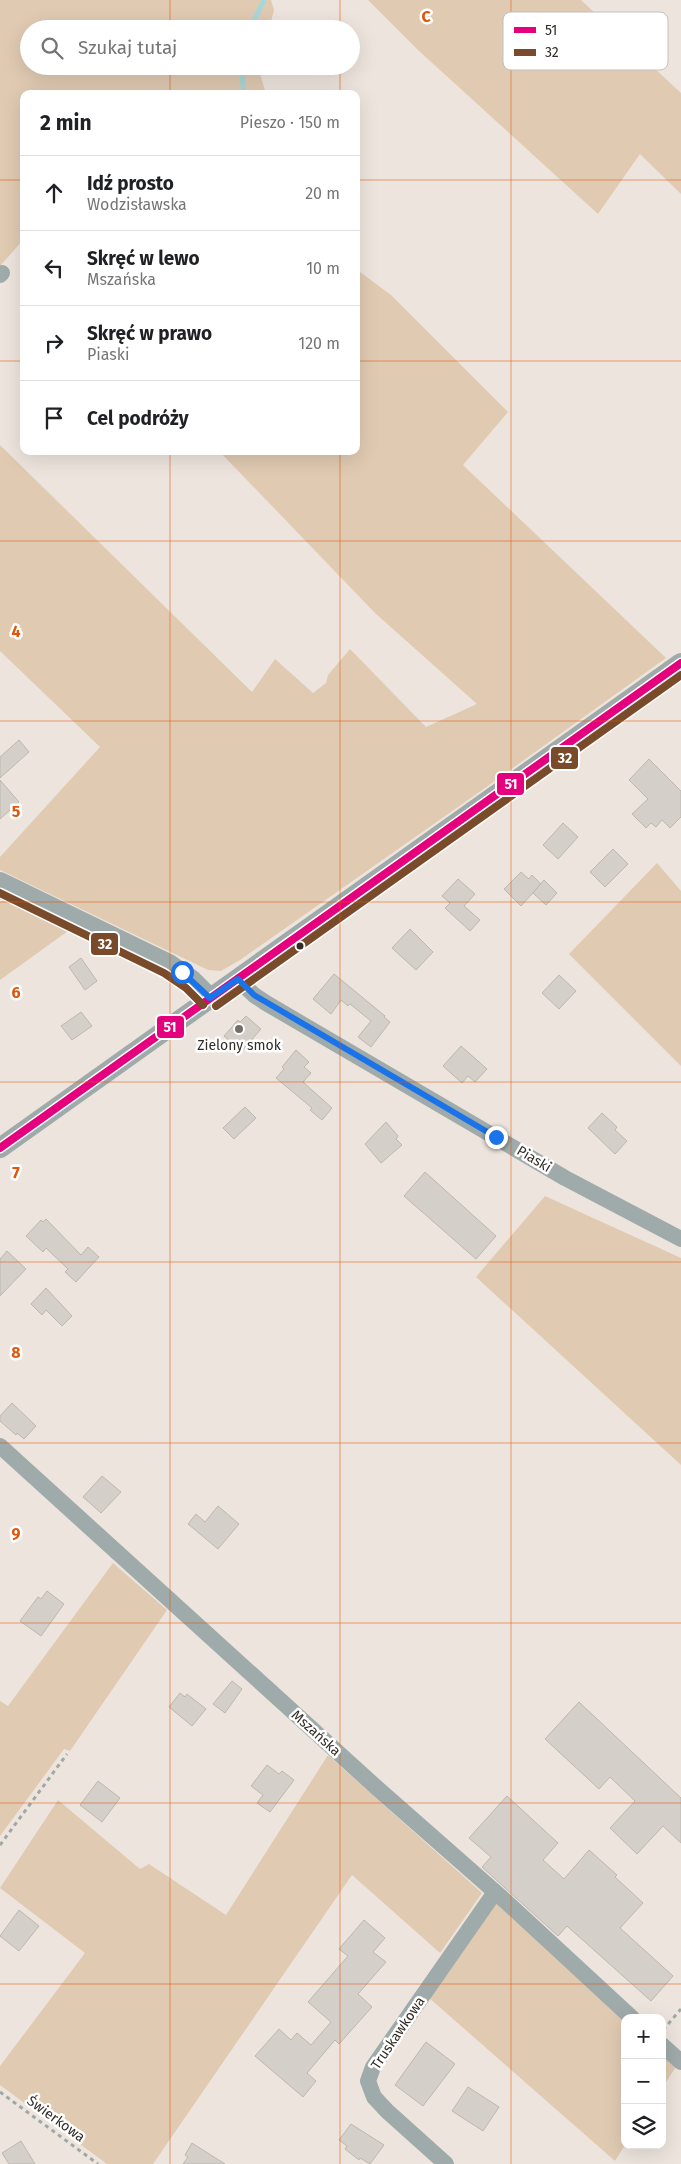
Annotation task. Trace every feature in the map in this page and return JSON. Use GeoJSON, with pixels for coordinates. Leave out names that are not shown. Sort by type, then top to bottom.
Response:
{"type":"FeatureCollection","features":[{"type":"Feature","properties":{"kind":"street"},"geometry":{"type":"LineString","coordinates":[[0,1148],[681,664]]}},
{"type":"Feature","properties":{"kind":"street"},"geometry":{"type":"LineString","coordinates":[[0,882],[169,964],[192,980],[210,998]]}},
{"type":"Feature","properties":{"kind":"street","name":"Piaski"},"geometry":{"type":"LineString","coordinates":[[238,979],[254,995],[566,1178],[681,1239]]}},
{"type":"Feature","properties":{"kind":"street","name":"Mszańska"},"geometry":{"type":"LineString","coordinates":[[0,1446],[628,2014]]}},
{"type":"Feature","properties":{"kind":"street","name":"Truskawkowa"},"geometry":{"type":"LineString","coordinates":[[446,2164],[387,2111],[374,2096],[368,2081],[373,2067],[495,1892]]}},
{"type":"Feature","properties":{"kind":"street"},"geometry":{"type":"LineString","coordinates":[[666,2049],[681,2062]]}},
{"type":"Feature","properties":{"kind":"path"},"geometry":{"type":"LineString","coordinates":[[0,1845],[67,1754]]}},
{"type":"Feature","properties":{"kind":"path"},"geometry":{"type":"LineString","coordinates":[[666,2026],[681,2009]]}},
{"type":"Feature","properties":{"kind":"path","name":"Świerkowa"},"geometry":{"type":"LineString","coordinates":[[0,2092],[98,2164]]}},
{"type":"Feature","properties":{"kind":"shaded area"},"geometry":{"type":"Polygon","coordinates":[[[0,0],[271,0],[274,10],[271,20],[20,20],[20,75],[260,75],[265,90],[20,90],[20,244],[0,266],[0,0]]]}},
{"type":"Feature","properties":{"kind":"shaded area"},"geometry":{"type":"Polygon","coordinates":[[[368,0],[581,0],[594,12],[503,12],[503,70],[656,70],[681,93],[681,194],[640,154],[598,214],[419,51],[368,0]]]}},
{"type":"Feature","properties":{"kind":"shaded area"},"geometry":{"type":"Polygon","coordinates":[[[360,272],[391,295],[508,412],[463,465],[666,658],[485,788],[240,960],[221,971],[208,970],[0,870],[0,857],[100,747],[0,651],[0,445],[252,692],[275,659],[313,693],[326,683],[328,675],[350,649],[426,727],[477,704],[375,613],[223,455],[360,455],[360,272]]]}},
{"type":"Feature","properties":{"kind":"shaded area"},"geometry":{"type":"Polygon","coordinates":[[[657,863],[681,891],[681,1066],[569,954],[657,863]]]}},
{"type":"Feature","properties":{"kind":"shaded area"},"geometry":{"type":"Polygon","coordinates":[[[8,897],[68,931],[0,980],[0,902],[8,897]]]}},
{"type":"Feature","properties":{"kind":"shaded area"},"geometry":{"type":"Polygon","coordinates":[[[545,1196],[681,1258],[681,1465],[476,1277],[545,1196]]]}},
{"type":"Feature","properties":{"kind":"shaded area"},"geometry":{"type":"Polygon","coordinates":[[[113,1563],[167,1610],[70,1751],[64,1749],[0,1836],[0,1701],[8,1706],[113,1563]]]}},
{"type":"Feature","properties":{"kind":"shaded area"},"geometry":{"type":"Polygon","coordinates":[[[328,1755],[482,1893],[440,1953],[352,1875],[153,2164],[107,2164],[0,2085],[0,2066],[85,1953],[0,1888],[58,1800],[140,1869],[149,1864],[226,1915],[328,1755]]]}},
{"type":"Feature","properties":{"kind":"shaded area"},"geometry":{"type":"Polygon","coordinates":[[[496,1901],[621,2015],[622,2149],[615,2161],[428,1997],[496,1901]]]}},
{"type":"Feature","properties":{"kind":"shaded area"},"geometry":{"type":"Polygon","coordinates":[[[666,2058],[676,2067],[666,2082],[666,2058]]]}},
{"type":"Feature","properties":{"kind":"building"},"geometry":{"type":"Polygon","coordinates":[[[19,740],[29,752],[0,778],[0,757],[19,740]]]}},
{"type":"Feature","properties":{"kind":"building"},"geometry":{"type":"Polygon","coordinates":[[[649,759],[681,791],[681,817],[670,828],[662,820],[656,827],[651,823],[646,828],[632,814],[648,799],[629,780],[649,759]]]}},
{"type":"Feature","properties":{"kind":"building"},"geometry":{"type":"Polygon","coordinates":[[[0,780],[19,802],[0,819],[0,780]]]}},
{"type":"Feature","properties":{"kind":"building"},"geometry":{"type":"Polygon","coordinates":[[[563,823],[578,837],[558,859],[543,845],[563,823]]]}},
{"type":"Feature","properties":{"kind":"building"},"geometry":{"type":"Polygon","coordinates":[[[613,849],[628,864],[605,887],[590,872],[613,849]]]}},
{"type":"Feature","properties":{"kind":"building"},"geometry":{"type":"Polygon","coordinates":[[[521,872],[529,879],[532,875],[541,884],[521,906],[504,889],[521,872]]]}},
{"type":"Feature","properties":{"kind":"building"},"geometry":{"type":"Polygon","coordinates":[[[458,879],[475,894],[464,906],[480,920],[470,931],[445,908],[450,903],[442,896],[458,879]]]}},
{"type":"Feature","properties":{"kind":"building"},"geometry":{"type":"Polygon","coordinates":[[[544,880],[557,893],[546,905],[533,893],[544,880]]]}},
{"type":"Feature","properties":{"kind":"building"},"geometry":{"type":"Polygon","coordinates":[[[410,929],[433,952],[416,970],[392,948],[410,929]]]}},
{"type":"Feature","properties":{"kind":"building"},"geometry":{"type":"Polygon","coordinates":[[[81,958],[97,981],[85,990],[69,967],[81,958]]]}},
{"type":"Feature","properties":{"kind":"building"},"geometry":{"type":"Polygon","coordinates":[[[334,974],[390,1022],[371,1047],[358,1037],[371,1021],[350,1004],[348,1006],[341,1000],[331,1014],[313,999],[334,974]]]}},
{"type":"Feature","properties":{"kind":"building"},"geometry":{"type":"Polygon","coordinates":[[[559,975],[576,991],[559,1009],[542,993],[559,975]]]}},
{"type":"Feature","properties":{"kind":"building"},"geometry":{"type":"Polygon","coordinates":[[[81,1012],[92,1026],[72,1040],[61,1026],[81,1012]]]}},
{"type":"Feature","properties":{"kind":"building"},"geometry":{"type":"Polygon","coordinates":[[[246,1016],[261,1029],[242,1051],[224,1036],[238,1020],[240,1022],[246,1016]]]}},
{"type":"Feature","properties":{"kind":"building"},"geometry":{"type":"Polygon","coordinates":[[[461,1046],[487,1069],[475,1082],[468,1076],[462,1083],[443,1066],[461,1046]]]}},
{"type":"Feature","properties":{"kind":"building"},"geometry":{"type":"Polygon","coordinates":[[[296,1050],[309,1062],[304,1067],[311,1073],[303,1082],[332,1108],[322,1120],[310,1110],[312,1108],[276,1078],[284,1069],[282,1067],[296,1050]]]}},
{"type":"Feature","properties":{"kind":"building"},"geometry":{"type":"Polygon","coordinates":[[[245,1107],[256,1118],[234,1139],[223,1128],[245,1107]]]}},
{"type":"Feature","properties":{"kind":"building"},"geometry":{"type":"Polygon","coordinates":[[[602,1113],[617,1127],[615,1130],[627,1141],[615,1154],[588,1128],[602,1113]]]}},
{"type":"Feature","properties":{"kind":"building"},"geometry":{"type":"Polygon","coordinates":[[[386,1122],[398,1136],[396,1139],[402,1145],[381,1163],[365,1144],[386,1122]]]}},
{"type":"Feature","properties":{"kind":"building"},"geometry":{"type":"Polygon","coordinates":[[[425,1172],[496,1236],[476,1259],[404,1196],[425,1172]]]}},
{"type":"Feature","properties":{"kind":"building"},"geometry":{"type":"Polygon","coordinates":[[[46,1219],[81,1255],[88,1247],[99,1257],[76,1282],[65,1272],[68,1269],[46,1248],[43,1252],[26,1236],[41,1220],[43,1222],[46,1219]]]}},
{"type":"Feature","properties":{"kind":"building"},"geometry":{"type":"Polygon","coordinates":[[[7,1251],[26,1269],[0,1296],[0,1259],[7,1251]]]}},
{"type":"Feature","properties":{"kind":"building"},"geometry":{"type":"Polygon","coordinates":[[[46,1288],[72,1316],[62,1326],[46,1310],[42,1315],[31,1304],[46,1288]]]}},
{"type":"Feature","properties":{"kind":"building"},"geometry":{"type":"Polygon","coordinates":[[[12,1403],[36,1426],[24,1439],[17,1433],[16,1435],[0,1421],[0,1416],[12,1403]]]}},
{"type":"Feature","properties":{"kind":"building"},"geometry":{"type":"Polygon","coordinates":[[[102,1476],[121,1492],[101,1513],[83,1497],[102,1476]]]}},
{"type":"Feature","properties":{"kind":"building"},"geometry":{"type":"Polygon","coordinates":[[[218,1506],[239,1524],[218,1549],[188,1524],[196,1514],[205,1522],[218,1506]]]}},
{"type":"Feature","properties":{"kind":"building"},"geometry":{"type":"Polygon","coordinates":[[[47,1591],[64,1604],[41,1636],[20,1621],[38,1597],[41,1599],[47,1591]]]}},
{"type":"Feature","properties":{"kind":"building"},"geometry":{"type":"Polygon","coordinates":[[[232,1681],[242,1689],[225,1713],[213,1704],[232,1681]]]}},
{"type":"Feature","properties":{"kind":"building"},"geometry":{"type":"Polygon","coordinates":[[[180,1693],[185,1697],[187,1694],[206,1709],[192,1726],[169,1707],[180,1693]]]}},
{"type":"Feature","properties":{"kind":"building"},"geometry":{"type":"Polygon","coordinates":[[[579,1702],[681,1798],[681,1843],[663,1826],[637,1854],[610,1828],[635,1801],[610,1777],[599,1789],[545,1739],[579,1702]]]}},
{"type":"Feature","properties":{"kind":"building"},"geometry":{"type":"Polygon","coordinates":[[[267,1765],[279,1774],[282,1771],[294,1780],[270,1812],[257,1803],[263,1795],[251,1786],[267,1765]]]}},
{"type":"Feature","properties":{"kind":"building"},"geometry":{"type":"Polygon","coordinates":[[[98,1781],[120,1798],[102,1822],[80,1805],[98,1781]]]}},
{"type":"Feature","properties":{"kind":"building"},"geometry":{"type":"Polygon","coordinates":[[[507,1796],[558,1843],[543,1860],[564,1879],[589,1850],[617,1875],[615,1877],[643,1903],[620,1928],[673,1976],[651,2001],[567,1926],[558,1936],[482,1867],[491,1857],[469,1838],[507,1796]]]}},
{"type":"Feature","properties":{"kind":"building"},"geometry":{"type":"Polygon","coordinates":[[[19,1910],[39,1926],[19,1951],[0,1936],[19,1910]]]}},
{"type":"Feature","properties":{"kind":"building"},"geometry":{"type":"Polygon","coordinates":[[[364,1920],[385,1938],[373,1952],[386,1962],[358,1994],[372,2007],[339,2044],[335,2040],[307,2073],[316,2081],[303,2097],[255,2056],[279,2029],[291,2040],[297,2033],[311,2045],[331,2022],[308,2002],[348,1956],[339,1949],[364,1920]]]}},
{"type":"Feature","properties":{"kind":"building"},"geometry":{"type":"Polygon","coordinates":[[[426,2042],[455,2064],[423,2106],[395,2085],[426,2042]]]}},
{"type":"Feature","properties":{"kind":"building"},"geometry":{"type":"Polygon","coordinates":[[[468,2087],[499,2107],[483,2131],[452,2111],[468,2087]]]}},
{"type":"Feature","properties":{"kind":"building"},"geometry":{"type":"Polygon","coordinates":[[[351,2124],[384,2145],[370,2164],[360,2158],[359,2160],[345,2149],[347,2146],[339,2140],[351,2124]]]}},
{"type":"Feature","properties":{"kind":"building"},"geometry":{"type":"Polygon","coordinates":[[[21,2141],[35,2164],[9,2164],[2,2153],[21,2141]]]}},
{"type":"Feature","properties":{"kind":"building"},"geometry":{"type":"Polygon","coordinates":[[[192,2143],[225,2164],[183,2164],[188,2157],[185,2155],[192,2143]]]}},
{"type":"Feature","properties":{"kind":"waterway"},"geometry":{"type":"LineString","coordinates":[[254,20],[264,0]]}},
{"type":"Feature","properties":{"kind":"waterway"},"geometry":{"type":"LineString","coordinates":[[242,75],[244,90]]}},
{"type":"Feature","properties":{"kind":"transit line","name":"51"},"geometry":{"type":"LineString","coordinates":[[0,1148],[681,663]]}},
{"type":"Feature","properties":{"kind":"transit line","name":"32"},"geometry":{"type":"LineString","coordinates":[[216,1006],[681,675]]}},
{"type":"Feature","properties":{"kind":"transit line","name":"32"},"geometry":{"type":"LineString","coordinates":[[0,893],[164,973],[186,988],[203,1005]]}},
{"type":"Feature","properties":{"kind":"place","name":"Zielony smok"},"geometry":{"type":"Point","coordinates":[239,1029]}},
{"type":"Feature","properties":{"kind":"route"},"geometry":{"type":"LineString","coordinates":[[182,972],[210,998],[238,979],[254,995],[496,1137]]}}]}
